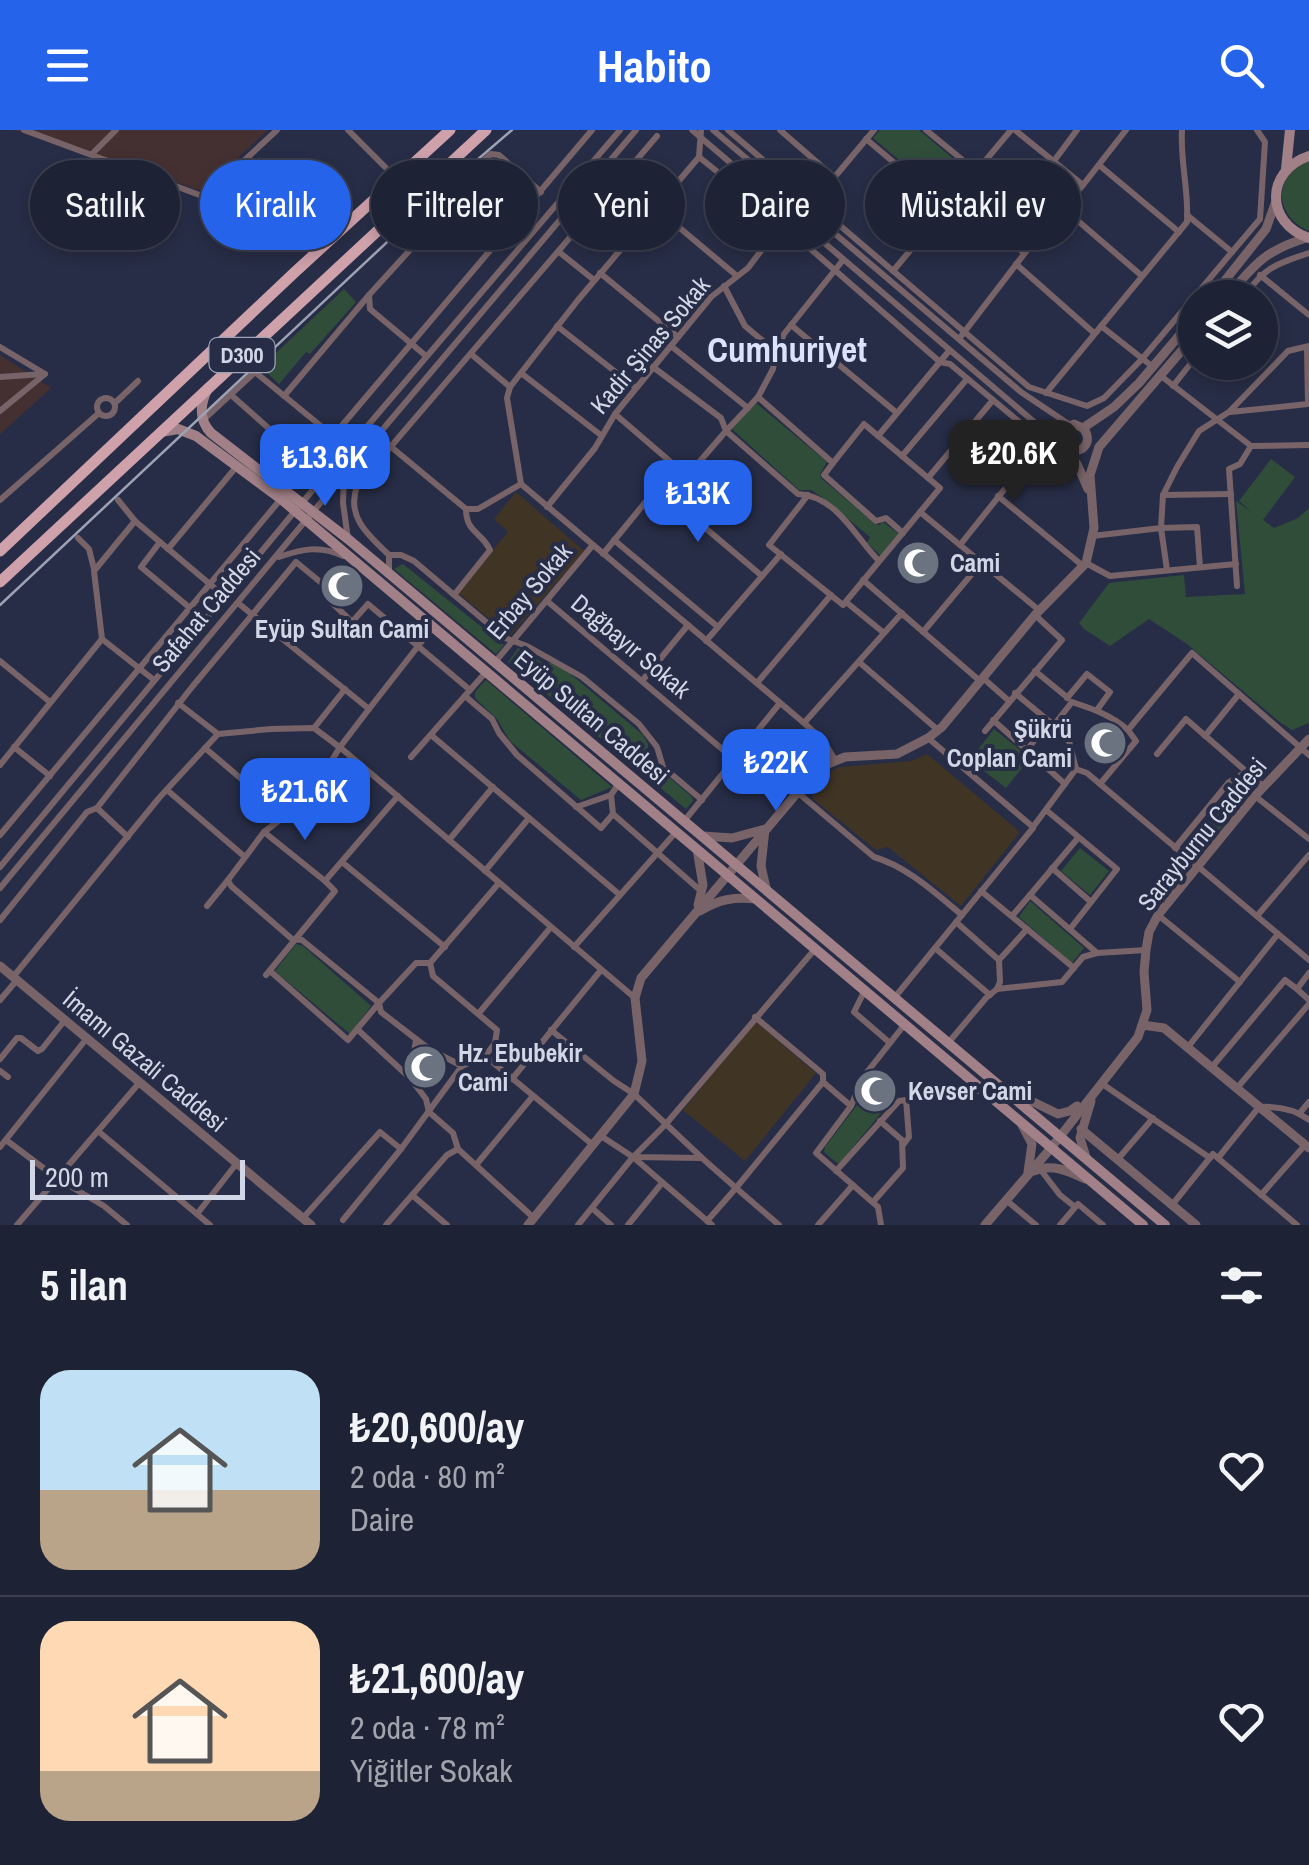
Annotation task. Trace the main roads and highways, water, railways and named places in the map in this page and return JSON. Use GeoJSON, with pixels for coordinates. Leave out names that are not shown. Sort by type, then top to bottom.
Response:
{"type":"FeatureCollection","features":[{"type":"Feature","properties":{"kind":"highway","name":"D300"},"geometry":{"type":"LineString","coordinates":[[0,550],[450,130]]}},
{"type":"Feature","properties":{"kind":"highway","name":"D300"},"geometry":{"type":"LineString","coordinates":[[0,582],[486,130]]}},
{"type":"Feature","properties":{"kind":"main road"},"geometry":{"type":"LineString","coordinates":[[1290,132],[1286,170],[1276,190],[1276,201],[1285,224],[1307,238]]}},
{"type":"Feature","properties":{"kind":"main road"},"geometry":{"type":"LineString","coordinates":[[1286,170],[1309,156]]}},
{"type":"Feature","properties":{"kind":"main road","name":"Eyüp Sultan Caddesi"},"geometry":{"type":"LineString","coordinates":[[209,386],[202,404],[202,420],[211,433],[310,516],[354,560],[1142,1225]]}},
{"type":"Feature","properties":{"kind":"main road","name":"Eyüp Sultan Caddesi"},"geometry":{"type":"LineString","coordinates":[[158,433],[186,430],[281,499],[299,507]]}},
{"type":"Feature","properties":{"kind":"main road","name":"Eyüp Sultan Caddesi"},"geometry":{"type":"LineString","coordinates":[[310,516],[348,539],[1165,1225]]}},
{"type":"Feature","properties":{"kind":"tram line"},"geometry":{"type":"LineString","coordinates":[[0,605],[448,185],[512,130]]}},
{"type":"Feature","properties":{"kind":"place","name":"Cami"},"geometry":{"type":"Point","coordinates":[918,563]}},
{"type":"Feature","properties":{"kind":"place","name":"Eyüp Sultan Cami"},"geometry":{"type":"Point","coordinates":[342,586]}},
{"type":"Feature","properties":{"kind":"place","name":"Şükrü Coplan Cami"},"geometry":{"type":"Point","coordinates":[1105,743]}},
{"type":"Feature","properties":{"kind":"place","name":"Hz. Ebubekir Cami"},"geometry":{"type":"Point","coordinates":[425,1067]}},
{"type":"Feature","properties":{"kind":"place","name":"Kevser Cami"},"geometry":{"type":"Point","coordinates":[875,1091]}},
{"type":"Feature","properties":{"kind":"district","name":"Cumhuriyet"},"geometry":{"type":"Point","coordinates":[787,350]}}]}
